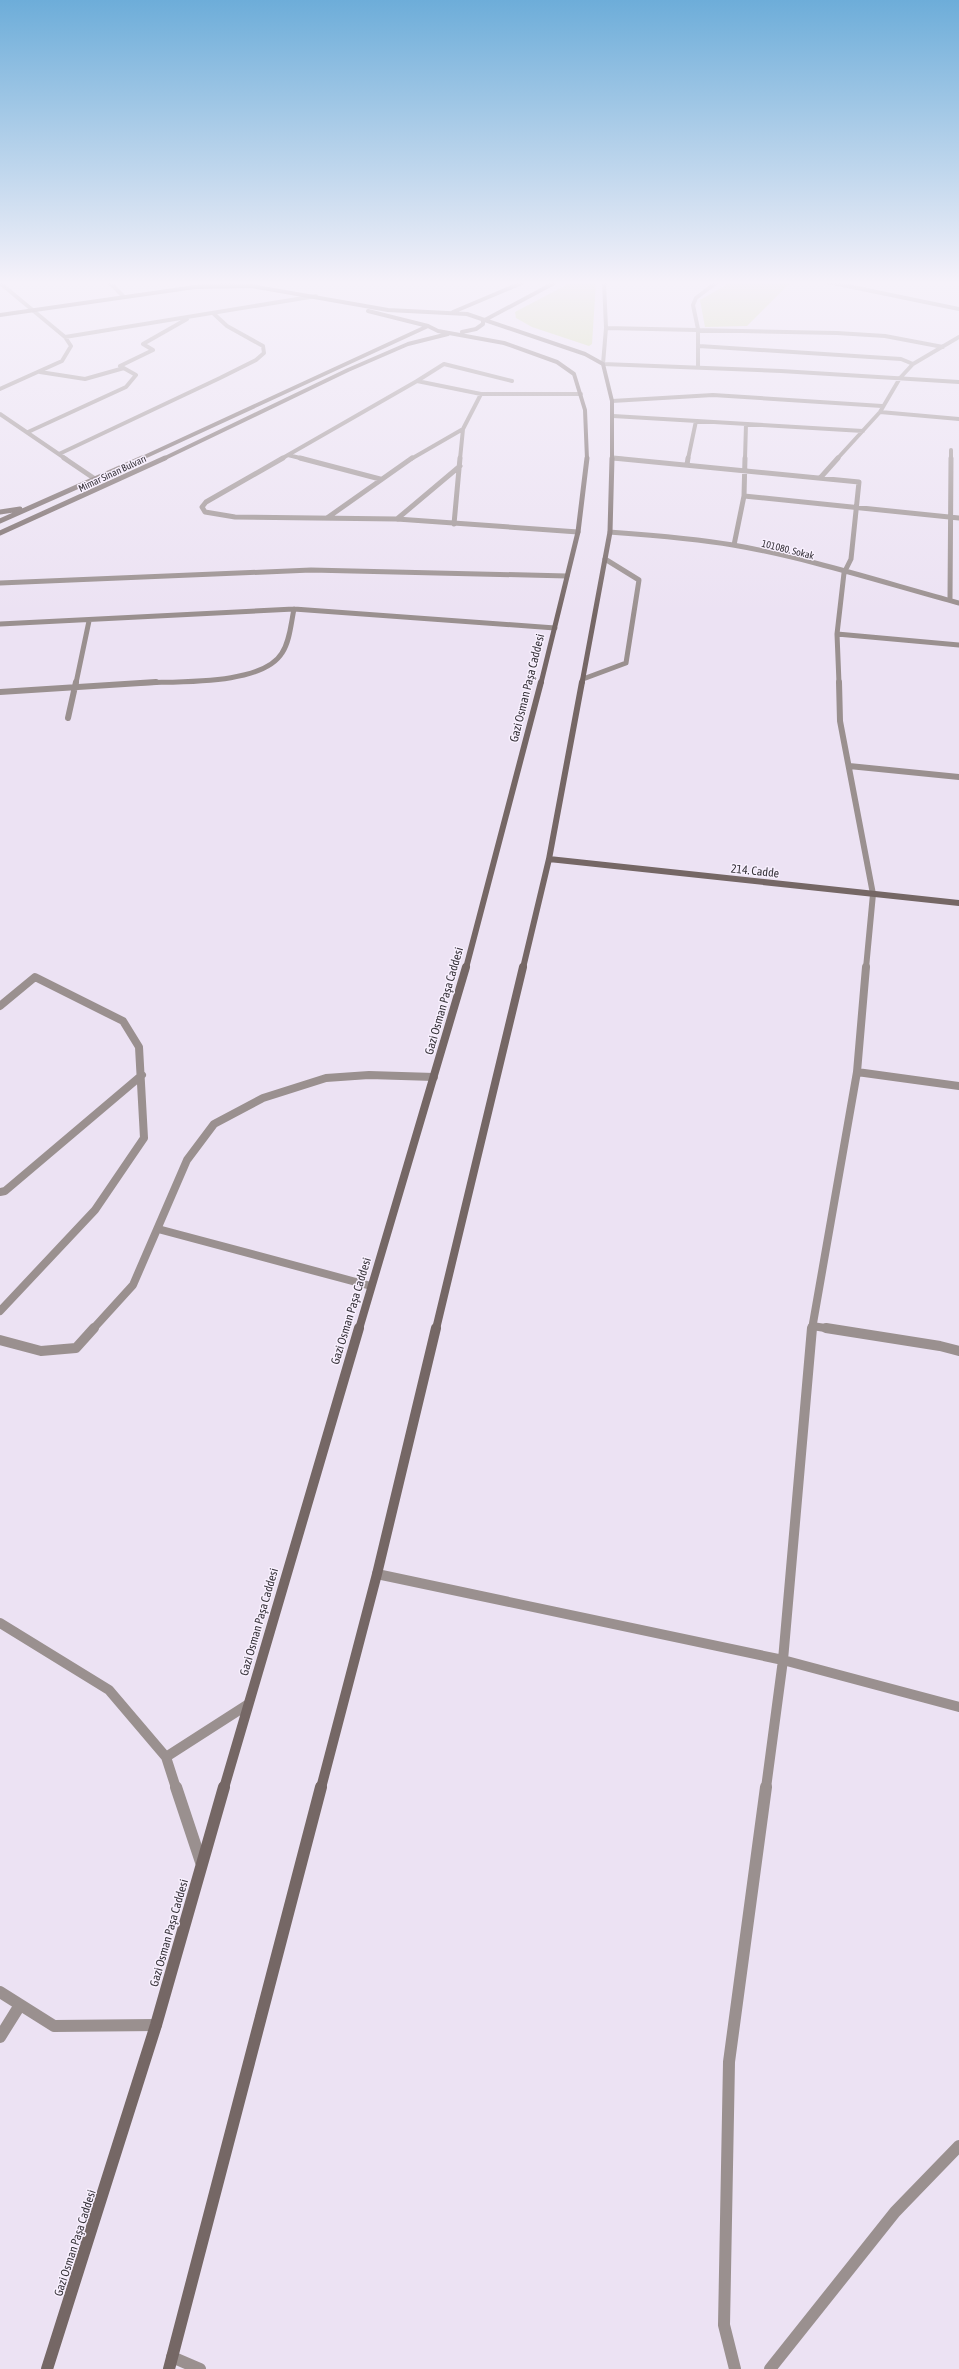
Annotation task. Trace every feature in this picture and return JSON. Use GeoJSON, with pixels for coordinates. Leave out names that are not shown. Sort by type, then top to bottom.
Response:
{"type":"FeatureCollection","features":[{"type":"Feature","properties":{"kind":"main road","name":"Mimar Sinan Bulvarı"},"geometry":{"type":"LineString","coordinates":[[0,521],[283,393]]}},
{"type":"Feature","properties":{"kind":"main road","name":"Mimar Sinan Bulvarı"},"geometry":{"type":"LineString","coordinates":[[0,533],[115,482],[301,393]]}},
{"type":"Feature","properties":{"kind":"main road"},"geometry":{"type":"LineString","coordinates":[[170,2363],[377,1574],[549,859],[610,532],[613,416],[610,393]]}},
{"type":"Feature","properties":{"kind":"main road","name":"Gazi Osman Paşa Caddesi"},"geometry":{"type":"LineString","coordinates":[[47,2369],[156,2025],[201,1862],[482,911],[555,628],[578,532],[587,465],[585,410],[581,394]]}},
{"type":"Feature","properties":{"kind":"main road"},"geometry":{"type":"LineString","coordinates":[[0,512],[31,507]]}},
{"type":"Feature","properties":{"kind":"main road","name":"214. Cadde"},"geometry":{"type":"LineString","coordinates":[[549,859],[959,903]]}},
{"type":"Feature","properties":{"kind":"street"},"geometry":{"type":"LineString","coordinates":[[28,432],[114,393]]}},
{"type":"Feature","properties":{"kind":"street"},"geometry":{"type":"LineString","coordinates":[[59,454],[189,393]]}},
{"type":"Feature","properties":{"kind":"street"},"geometry":{"type":"LineString","coordinates":[[396,393],[206,502],[202,507],[204,512],[235,517],[397,519],[578,532]]}},
{"type":"Feature","properties":{"kind":"street"},"geometry":{"type":"LineString","coordinates":[[474,393],[481,394],[581,394]]}},
{"type":"Feature","properties":{"kind":"street"},"geometry":{"type":"LineString","coordinates":[[821,477],[880,412],[891,393]]}},
{"type":"Feature","properties":{"kind":"street"},"geometry":{"type":"LineString","coordinates":[[454,524],[463,429],[481,394]]}},
{"type":"Feature","properties":{"kind":"street"},"geometry":{"type":"LineString","coordinates":[[612,401],[713,395],[882,406]]}},
{"type":"Feature","properties":{"kind":"street"},"geometry":{"type":"LineString","coordinates":[[880,412],[959,419]]}},
{"type":"Feature","properties":{"kind":"street"},"geometry":{"type":"LineString","coordinates":[[0,414],[95,479]]}},
{"type":"Feature","properties":{"kind":"street"},"geometry":{"type":"LineString","coordinates":[[613,416],[863,432]]}},
{"type":"Feature","properties":{"kind":"street"},"geometry":{"type":"LineString","coordinates":[[687,465],[696,421]]}},
{"type":"Feature","properties":{"kind":"street"},"geometry":{"type":"LineString","coordinates":[[734,545],[744,496],[746,424]]}},
{"type":"Feature","properties":{"kind":"street"},"geometry":{"type":"LineString","coordinates":[[326,518],[380,479],[463,429]]}},
{"type":"Feature","properties":{"kind":"street"},"geometry":{"type":"LineString","coordinates":[[950,600],[952,517],[951,450]]}},
{"type":"Feature","properties":{"kind":"street"},"geometry":{"type":"LineString","coordinates":[[288,455],[380,479]]}},
{"type":"Feature","properties":{"kind":"street"},"geometry":{"type":"LineString","coordinates":[[612,458],[821,477],[859,482],[855,507],[851,559],[844,573],[837,634],[840,721],[873,894],[857,1072],[812,1326],[784,1660],[729,2062],[724,2325],[735,2369]]}},
{"type":"Feature","properties":{"kind":"street"},"geometry":{"type":"LineString","coordinates":[[397,519],[460,466]]}},
{"type":"Feature","properties":{"kind":"street"},"geometry":{"type":"LineString","coordinates":[[744,496],[959,518]]}},
{"type":"Feature","properties":{"kind":"street","name":"101080. Sokak"},"geometry":{"type":"LineString","coordinates":[[610,532],[674,537],[734,545],[784,556],[959,603]]}},
{"type":"Feature","properties":{"kind":"street"},"geometry":{"type":"LineString","coordinates":[[583,679],[626,663],[640,580],[605,559]]}},
{"type":"Feature","properties":{"kind":"street"},"geometry":{"type":"LineString","coordinates":[[0,583],[311,570],[567,576]]}},
{"type":"Feature","properties":{"kind":"street"},"geometry":{"type":"LineString","coordinates":[[0,692],[226,678],[248,674],[267,666],[282,654],[294,609]]}},
{"type":"Feature","properties":{"kind":"street"},"geometry":{"type":"LineString","coordinates":[[0,624],[89,621],[294,609],[555,628]]}},
{"type":"Feature","properties":{"kind":"street"},"geometry":{"type":"LineString","coordinates":[[68,718],[76,687],[89,621]]}},
{"type":"Feature","properties":{"kind":"street"},"geometry":{"type":"LineString","coordinates":[[837,634],[959,645]]}},
{"type":"Feature","properties":{"kind":"street"},"geometry":{"type":"LineString","coordinates":[[849,766],[959,777]]}},
{"type":"Feature","properties":{"kind":"street"},"geometry":{"type":"LineString","coordinates":[[0,1006],[35,977],[94,1005],[123,1021],[140,1047],[144,1138],[95,1210],[0,1311]]}},
{"type":"Feature","properties":{"kind":"street"},"geometry":{"type":"LineString","coordinates":[[857,1072],[959,1086]]}},
{"type":"Feature","properties":{"kind":"street"},"geometry":{"type":"LineString","coordinates":[[0,1192],[5,1191],[142,1075]]}},
{"type":"Feature","properties":{"kind":"street"},"geometry":{"type":"LineString","coordinates":[[0,1340],[41,1351],[76,1348],[134,1285],[187,1160],[214,1124],[263,1098],[326,1078],[369,1075],[434,1077]]}},
{"type":"Feature","properties":{"kind":"street"},"geometry":{"type":"LineString","coordinates":[[158,1229],[371,1286]]}},
{"type":"Feature","properties":{"kind":"street"},"geometry":{"type":"LineString","coordinates":[[812,1326],[940,1346],[959,1351]]}},
{"type":"Feature","properties":{"kind":"street"},"geometry":{"type":"LineString","coordinates":[[377,1574],[784,1660],[959,1707]]}},
{"type":"Feature","properties":{"kind":"street"},"geometry":{"type":"LineString","coordinates":[[0,1623],[109,1690],[166,1757],[201,1862]]}},
{"type":"Feature","properties":{"kind":"street"},"geometry":{"type":"LineString","coordinates":[[166,1757],[247,1705]]}},
{"type":"Feature","properties":{"kind":"street"},"geometry":{"type":"LineString","coordinates":[[0,1992],[54,2026],[156,2025]]}},
{"type":"Feature","properties":{"kind":"street"},"geometry":{"type":"LineString","coordinates":[[0,2037],[20,2004]]}},
{"type":"Feature","properties":{"kind":"street"},"geometry":{"type":"LineString","coordinates":[[770,2369],[895,2212],[959,2146]]}},
{"type":"Feature","properties":{"kind":"street"},"geometry":{"type":"LineString","coordinates":[[170,2363],[200,2369]]}}]}
